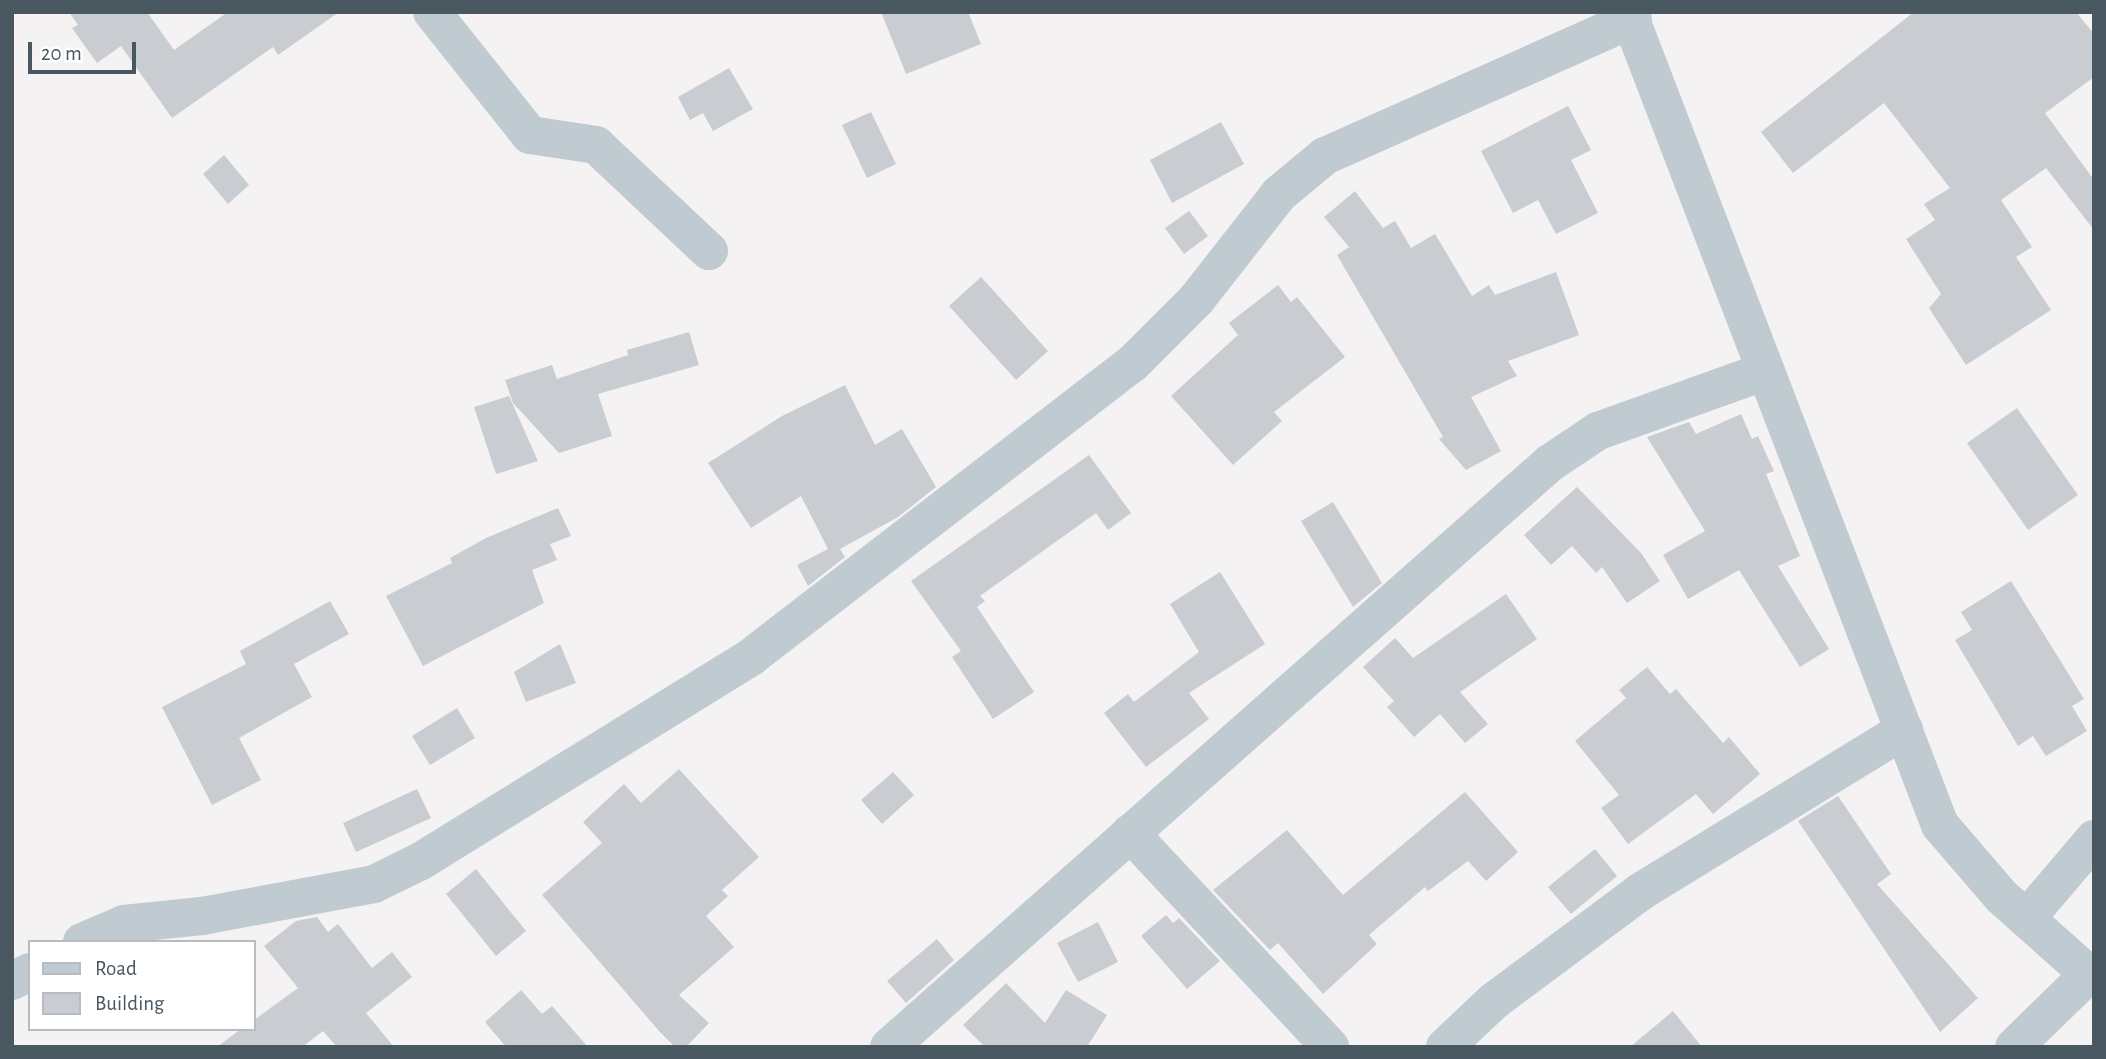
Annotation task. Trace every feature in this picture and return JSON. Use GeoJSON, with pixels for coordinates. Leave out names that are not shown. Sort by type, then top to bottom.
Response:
{"type":"FeatureCollection","features":[{"type":"Feature","properties":{"kind":"street"},"geometry":{"type":"LineString","coordinates":[[432,12],[530,135],[596,145],[709,251]]}},
{"type":"Feature","properties":{"kind":"street"},"geometry":{"type":"LineString","coordinates":[[87,940],[124,924],[202,916],[374,884],[421,861],[751,657],[1132,364],[1196,300],[1279,194],[1317,162],[1351,142],[1631,16],[1940,825],[2002,897],[2091,977],[2014,1047]]}},
{"type":"Feature","properties":{"kind":"street"},"geometry":{"type":"LineString","coordinates":[[889,1047],[1550,463],[1598,431],[1766,371]]}},
{"type":"Feature","properties":{"kind":"street"},"geometry":{"type":"LineString","coordinates":[[1445,1047],[1494,1001],[1640,892],[1904,730]]}},
{"type":"Feature","properties":{"kind":"street"},"geometry":{"type":"LineString","coordinates":[[1130,833],[1330,1047]]}},
{"type":"Feature","properties":{"kind":"street"},"geometry":{"type":"LineString","coordinates":[[2027,918],[2094,839]]}},
{"type":"Feature","properties":{"kind":"street"},"geometry":{"type":"LineString","coordinates":[[12,981],[28,973]]}},
{"type":"Feature","properties":{"kind":"building"},"geometry":{"type":"Polygon","coordinates":[[[69,12],[147,12],[174,50],[228,12],[339,12],[278,55],[273,47],[172,118],[121,46],[97,63],[72,28],[78,25],[69,12]]]}},
{"type":"Feature","properties":{"kind":"building"},"geometry":{"type":"Polygon","coordinates":[[[881,12],[968,12],[981,44],[906,74],[881,12]]]}},
{"type":"Feature","properties":{"kind":"building"},"geometry":{"type":"Polygon","coordinates":[[[1914,12],[2076,12],[2094,34],[2094,77],[2045,113],[2094,180],[2094,230],[2046,168],[2001,200],[2032,247],[2016,257],[2051,310],[1966,365],[1929,308],[1941,294],[1906,239],[1935,220],[1924,204],[1950,188],[1884,103],[1793,173],[1761,132],[1914,12]]]}},
{"type":"Feature","properties":{"kind":"building"},"geometry":{"type":"Polygon","coordinates":[[[729,68],[753,109],[713,131],[703,113],[690,120],[678,97],[729,68]]]}},
{"type":"Feature","properties":{"kind":"building"},"geometry":{"type":"Polygon","coordinates":[[[1568,106],[1591,150],[1571,160],[1598,213],[1556,234],[1538,200],[1513,213],[1481,151],[1568,106]]]}},
{"type":"Feature","properties":{"kind":"building"},"geometry":{"type":"Polygon","coordinates":[[[871,112],[896,164],[867,178],[842,125],[871,112]]]}},
{"type":"Feature","properties":{"kind":"building"},"geometry":{"type":"Polygon","coordinates":[[[1221,122],[1244,164],[1172,203],[1150,160],[1221,122]]]}},
{"type":"Feature","properties":{"kind":"building"},"geometry":{"type":"Polygon","coordinates":[[[224,155],[249,185],[228,204],[203,174],[224,155]]]}},
{"type":"Feature","properties":{"kind":"building"},"geometry":{"type":"Polygon","coordinates":[[[1355,191],[1383,228],[1395,221],[1411,248],[1435,234],[1472,296],[1489,285],[1495,295],[1556,272],[1579,335],[1508,361],[1517,376],[1471,397],[1501,451],[1466,470],[1439,439],[1443,437],[1337,255],[1349,247],[1324,217],[1355,191]]]}},
{"type":"Feature","properties":{"kind":"building"},"geometry":{"type":"Polygon","coordinates":[[[1189,211],[1208,236],[1184,254],[1165,228],[1189,211]]]}},
{"type":"Feature","properties":{"kind":"building"},"geometry":{"type":"Polygon","coordinates":[[[981,277],[1048,351],[1016,380],[949,306],[981,277]]]}},
{"type":"Feature","properties":{"kind":"building"},"geometry":{"type":"Polygon","coordinates":[[[1278,285],[1291,302],[1297,297],[1345,357],[1274,412],[1282,421],[1233,465],[1171,396],[1238,335],[1229,323],[1278,285]]]}},
{"type":"Feature","properties":{"kind":"building"},"geometry":{"type":"Polygon","coordinates":[[[689,332],[699,365],[598,394],[612,436],[559,453],[513,403],[505,380],[552,365],[557,379],[628,355],[627,350],[689,332]]]}},
{"type":"Feature","properties":{"kind":"building"},"geometry":{"type":"Polygon","coordinates":[[[845,385],[875,445],[902,429],[936,487],[898,517],[840,549],[845,557],[808,586],[797,565],[828,549],[801,496],[751,528],[708,463],[782,416],[845,385]]]}},
{"type":"Feature","properties":{"kind":"building"},"geometry":{"type":"Polygon","coordinates":[[[509,396],[538,461],[496,474],[474,407],[509,396]]]}},
{"type":"Feature","properties":{"kind":"building"},"geometry":{"type":"Polygon","coordinates":[[[2017,408],[2078,495],[2028,530],[1967,443],[2017,408]]]}},
{"type":"Feature","properties":{"kind":"building"},"geometry":{"type":"Polygon","coordinates":[[[1741,414],[1752,439],[1758,436],[1774,471],[1766,474],[1800,556],[1778,566],[1829,649],[1800,667],[1739,570],[1688,599],[1663,555],[1705,531],[1647,437],[1689,422],[1696,434],[1741,414]]]}},
{"type":"Feature","properties":{"kind":"building"},"geometry":{"type":"Polygon","coordinates":[[[1089,455],[1131,513],[1108,530],[1096,513],[980,596],[985,601],[977,607],[1034,692],[993,719],[952,657],[961,651],[911,581],[1089,455]]]}},
{"type":"Feature","properties":{"kind":"building"},"geometry":{"type":"Polygon","coordinates":[[[1577,487],[1641,553],[1660,581],[1627,603],[1602,567],[1596,573],[1572,546],[1551,565],[1524,535],[1577,487]]]}},
{"type":"Feature","properties":{"kind":"building"},"geometry":{"type":"Polygon","coordinates":[[[1333,502],[1382,583],[1353,607],[1301,521],[1333,502]]]}},
{"type":"Feature","properties":{"kind":"building"},"geometry":{"type":"Polygon","coordinates":[[[558,508],[571,536],[550,544],[557,560],[532,570],[544,603],[423,666],[386,596],[452,563],[450,558],[486,538],[558,508]]]}},
{"type":"Feature","properties":{"kind":"building"},"geometry":{"type":"Polygon","coordinates":[[[1220,572],[1265,644],[1189,693],[1209,719],[1146,767],[1104,713],[1128,694],[1134,702],[1199,652],[1170,604],[1220,572]]]}},
{"type":"Feature","properties":{"kind":"building"},"geometry":{"type":"Polygon","coordinates":[[[2011,581],[2084,699],[2072,706],[2087,731],[2046,756],[2033,736],[2018,746],[1955,640],[1972,630],[1961,612],[2011,581]]]}},
{"type":"Feature","properties":{"kind":"building"},"geometry":{"type":"Polygon","coordinates":[[[1506,594],[1537,639],[1460,692],[1488,724],[1465,743],[1440,714],[1414,737],[1387,707],[1394,701],[1363,667],[1395,638],[1413,658],[1506,594]]]}},
{"type":"Feature","properties":{"kind":"building"},"geometry":{"type":"Polygon","coordinates":[[[330,601],[349,634],[294,664],[312,697],[239,738],[261,780],[212,805],[162,707],[246,664],[240,651],[330,601]]]}},
{"type":"Feature","properties":{"kind":"building"},"geometry":{"type":"Polygon","coordinates":[[[560,644],[576,683],[526,702],[514,672],[560,644]]]}},
{"type":"Feature","properties":{"kind":"building"},"geometry":{"type":"Polygon","coordinates":[[[1647,667],[1670,694],[1676,689],[1723,743],[1729,737],[1760,774],[1713,814],[1696,794],[1628,844],[1601,808],[1619,795],[1575,741],[1626,698],[1619,690],[1647,667]]]}},
{"type":"Feature","properties":{"kind":"building"},"geometry":{"type":"Polygon","coordinates":[[[457,708],[475,738],[430,765],[412,736],[457,708]]]}},
{"type":"Feature","properties":{"kind":"building"},"geometry":{"type":"Polygon","coordinates":[[[679,769],[759,857],[722,890],[728,896],[706,916],[734,947],[679,995],[709,1023],[686,1047],[675,1047],[659,1031],[542,895],[602,843],[583,822],[624,784],[641,803],[679,769]]]}},
{"type":"Feature","properties":{"kind":"building"},"geometry":{"type":"Polygon","coordinates":[[[893,772],[914,795],[882,824],[861,800],[893,772]]]}},
{"type":"Feature","properties":{"kind":"building"},"geometry":{"type":"Polygon","coordinates":[[[417,789],[431,818],[356,852],[343,823],[417,789]]]}},
{"type":"Feature","properties":{"kind":"building"},"geometry":{"type":"Polygon","coordinates":[[[1465,792],[1518,852],[1486,881],[1468,861],[1428,891],[1425,887],[1369,935],[1377,944],[1323,994],[1278,943],[1270,950],[1213,890],[1287,830],[1343,895],[1465,792]]]}},
{"type":"Feature","properties":{"kind":"building"},"geometry":{"type":"Polygon","coordinates":[[[1838,796],[1891,874],[1877,884],[1978,998],[1940,1032],[1798,821],[1838,796]]]}},
{"type":"Feature","properties":{"kind":"building"},"geometry":{"type":"Polygon","coordinates":[[[1595,849],[1617,876],[1571,914],[1548,887],[1595,849]]]}},
{"type":"Feature","properties":{"kind":"building"},"geometry":{"type":"Polygon","coordinates":[[[476,869],[526,931],[496,956],[446,894],[476,869]]]}},
{"type":"Feature","properties":{"kind":"building"},"geometry":{"type":"Polygon","coordinates":[[[1166,915],[1173,923],[1179,918],[1220,961],[1187,989],[1141,936],[1166,915]]]}},
{"type":"Feature","properties":{"kind":"building"},"geometry":{"type":"Polygon","coordinates":[[[317,917],[328,932],[338,924],[372,968],[392,952],[412,977],[366,1013],[394,1047],[337,1047],[323,1031],[302,1047],[217,1047],[238,1031],[256,1031],[256,1019],[298,988],[264,946],[296,921],[317,917]]]}},
{"type":"Feature","properties":{"kind":"building"},"geometry":{"type":"Polygon","coordinates":[[[1098,922],[1118,962],[1078,982],[1057,943],[1098,922]]]}},
{"type":"Feature","properties":{"kind":"building"},"geometry":{"type":"Polygon","coordinates":[[[937,939],[954,960],[906,1003],[887,981],[937,939]]]}},
{"type":"Feature","properties":{"kind":"building"},"geometry":{"type":"Polygon","coordinates":[[[1006,983],[1045,1023],[1066,990],[1107,1015],[1087,1047],[985,1047],[963,1025],[1006,983]]]}},
{"type":"Feature","properties":{"kind":"building"},"geometry":{"type":"Polygon","coordinates":[[[521,990],[542,1014],[552,1006],[588,1047],[506,1047],[485,1022],[521,990]]]}},
{"type":"Feature","properties":{"kind":"building"},"geometry":{"type":"Polygon","coordinates":[[[1673,1011],[1702,1047],[1630,1047],[1673,1011]]]}}]}
